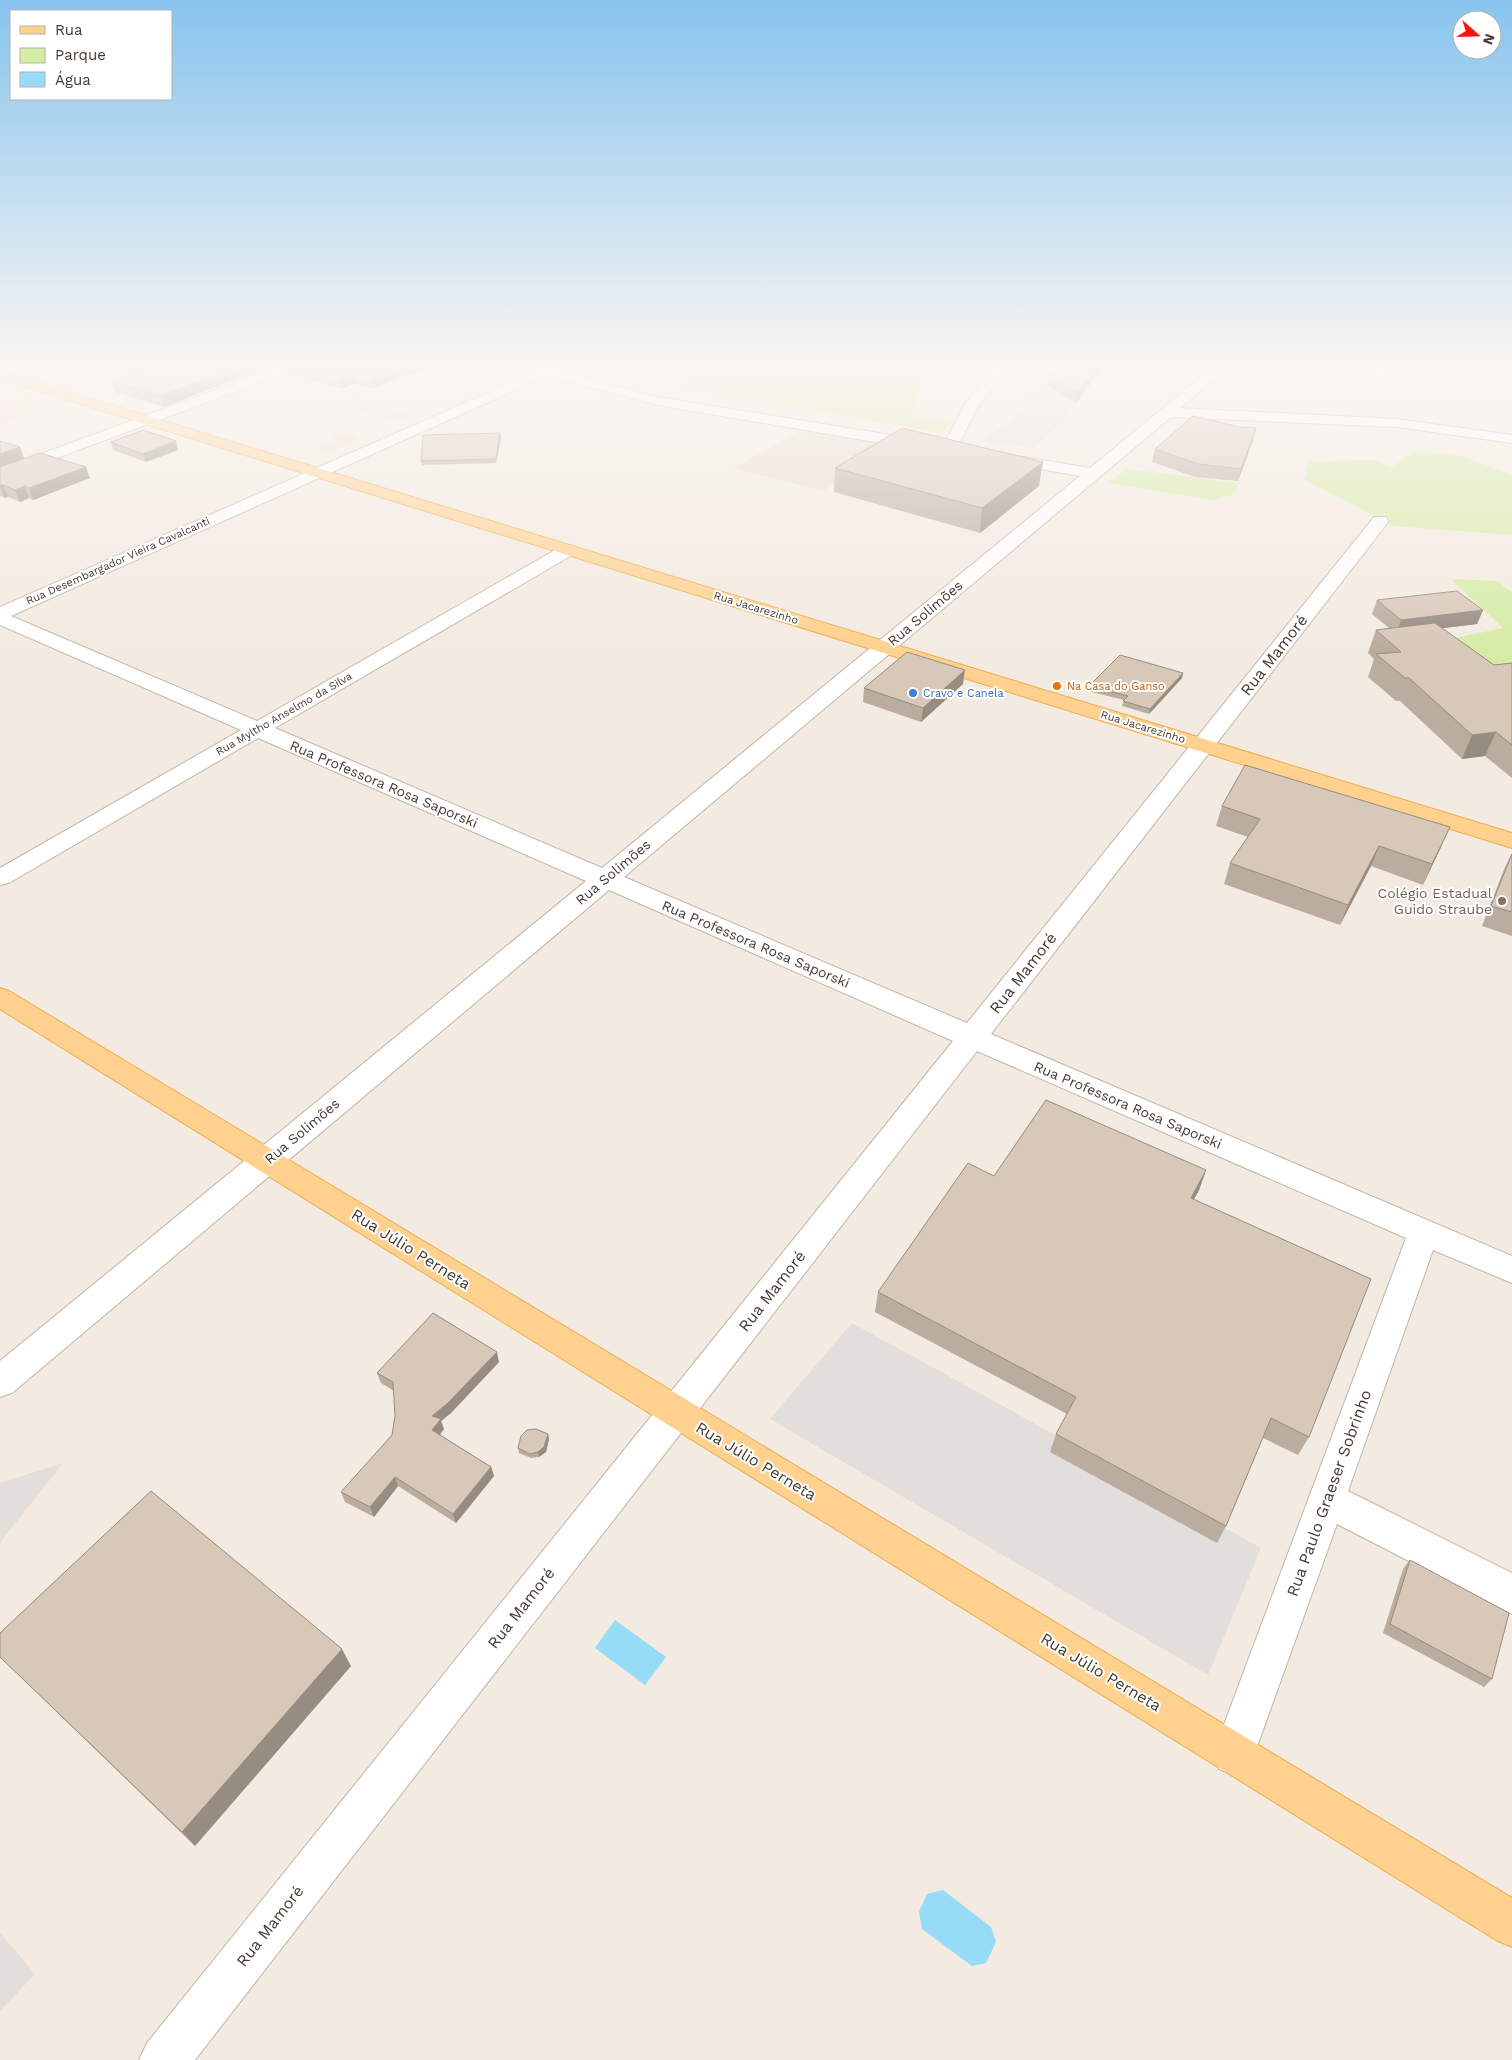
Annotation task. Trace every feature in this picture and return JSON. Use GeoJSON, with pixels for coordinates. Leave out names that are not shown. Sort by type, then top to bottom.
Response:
{"type":"FeatureCollection","features":[{"type":"Feature","properties":{"kind":"main road","name":"Rua Jacarezinho"},"geometry":{"type":"LineString","coordinates":[[273,459],[1512,841]]}},
{"type":"Feature","properties":{"kind":"main road","name":"Rua Júlio Perneta"},"geometry":{"type":"LineString","coordinates":[[0,997],[1512,1924]]}},
{"type":"Feature","properties":{"kind":"street"},"geometry":{"type":"LineString","coordinates":[[0,474],[40,459]]}},
{"type":"Feature","properties":{"kind":"street","name":"Rua Desembargador Vieira Cavalcanti"},"geometry":{"type":"LineString","coordinates":[[0,614],[349,459]]}},
{"type":"Feature","properties":{"kind":"street"},"geometry":{"type":"LineString","coordinates":[[1010,459],[1093,473]]}},
{"type":"Feature","properties":{"kind":"street","name":"Rua Solimões"},"geometry":{"type":"LineString","coordinates":[[0,1382],[1110,459]]}},
{"type":"Feature","properties":{"kind":"street","name":"Rua Mamoré"},"geometry":{"type":"LineString","coordinates":[[164,2060],[1380,521]]}},
{"type":"Feature","properties":{"kind":"street","name":"Rua Myltho Anselmo da Silva"},"geometry":{"type":"LineString","coordinates":[[0,878],[568,550]]}},
{"type":"Feature","properties":{"kind":"street","name":"Rua Professora Rosa Saporski"},"geometry":{"type":"LineString","coordinates":[[0,618],[1512,1270]]}},
{"type":"Feature","properties":{"kind":"street","name":"Rua Paulo Graeser Sobrinho"},"geometry":{"type":"LineString","coordinates":[[1234,1754],[1424,1232]]}},
{"type":"Feature","properties":{"kind":"street"},"geometry":{"type":"LineString","coordinates":[[1327,1500],[1512,1594]]}},
{"type":"Feature","properties":{"kind":"shaded area"},"geometry":{"type":"Polygon","coordinates":[[[750,459],[870,459],[823,491],[734,468],[750,459]]]}},
{"type":"Feature","properties":{"kind":"shaded area"},"geometry":{"type":"Polygon","coordinates":[[[852,1323],[1261,1548],[1208,1675],[770,1419],[852,1323]]]}},
{"type":"Feature","properties":{"kind":"shaded area"},"geometry":{"type":"Polygon","coordinates":[[[63,1463],[2,1540],[0,1544],[0,1483],[63,1463]]]}},
{"type":"Feature","properties":{"kind":"shaded area"},"geometry":{"type":"Polygon","coordinates":[[[0,1933],[35,1974],[0,2011],[0,1933]]]}},
{"type":"Feature","properties":{"kind":"green space"},"geometry":{"type":"Polygon","coordinates":[[[1404,459],[1470,459],[1512,475],[1512,535],[1395,526],[1304,480],[1309,461],[1373,460],[1391,468],[1404,459]]]}},
{"type":"Feature","properties":{"kind":"green space"},"geometry":{"type":"Polygon","coordinates":[[[1127,469],[1238,483],[1235,494],[1212,500],[1108,483],[1127,469]]]}},
{"type":"Feature","properties":{"kind":"green space"},"geometry":{"type":"Polygon","coordinates":[[[1451,579],[1497,581],[1512,592],[1512,685],[1426,644],[1503,628],[1451,579]]]}},
{"type":"Feature","properties":{"kind":"water"},"geometry":{"type":"Polygon","coordinates":[[[615,1620],[666,1657],[645,1685],[595,1648],[615,1620]]]}},
{"type":"Feature","properties":{"kind":"water"},"geometry":{"type":"Polygon","coordinates":[[[943,1890],[991,1927],[996,1942],[986,1963],[972,1966],[922,1929],[919,1912],[927,1894],[943,1890]]]}},
{"type":"Feature","properties":{"kind":"building"},"geometry":{"type":"Polygon","coordinates":[[[22,459],[60,459],[86,467],[29,488],[25,486],[15,490],[3,485],[0,486],[0,467],[22,459]]]}},
{"type":"Feature","properties":{"kind":"building"},"geometry":{"type":"Polygon","coordinates":[[[421,459],[491,459],[421,461],[421,459]]]}},
{"type":"Feature","properties":{"kind":"building"},"geometry":{"type":"Polygon","coordinates":[[[850,459],[1031,459],[1043,462],[982,508],[835,468],[850,459]]]}},
{"type":"Feature","properties":{"kind":"building"},"geometry":{"type":"Polygon","coordinates":[[[1184,459],[1245,459],[1241,469],[1198,464],[1184,459]]]}},
{"type":"Feature","properties":{"kind":"building"},"geometry":{"type":"Polygon","coordinates":[[[1457,591],[1483,610],[1401,620],[1377,600],[1457,591]]]}},
{"type":"Feature","properties":{"kind":"building"},"geometry":{"type":"Polygon","coordinates":[[[1435,623],[1494,665],[1512,663],[1512,745],[1496,732],[1472,735],[1409,678],[1405,678],[1376,654],[1401,652],[1376,630],[1435,623]]]}},
{"type":"Feature","properties":{"kind":"building"},"geometry":{"type":"Polygon","coordinates":[[[907,652],[965,670],[923,708],[864,688],[907,652]]]}},
{"type":"Feature","properties":{"kind":"building"},"geometry":{"type":"Polygon","coordinates":[[[1120,655],[1183,673],[1150,709],[1123,701],[1128,696],[1089,686],[1120,655]]]}},
{"type":"Feature","properties":{"kind":"building"},"geometry":{"type":"Polygon","coordinates":[[[1245,765],[1450,827],[1432,864],[1379,846],[1348,905],[1230,863],[1260,819],[1222,806],[1245,765]]]}},
{"type":"Feature","properties":{"kind":"building"},"geometry":{"type":"Polygon","coordinates":[[[1512,854],[1512,912],[1491,906],[1512,854]]]}},
{"type":"Feature","properties":{"kind":"building"},"geometry":{"type":"Polygon","coordinates":[[[1046,1100],[1206,1170],[1191,1198],[1371,1279],[1309,1437],[1271,1418],[1226,1526],[1056,1434],[1076,1397],[878,1292],[968,1163],[994,1176],[1046,1100]]]}},
{"type":"Feature","properties":{"kind":"building"},"geometry":{"type":"Polygon","coordinates":[[[433,1313],[497,1352],[448,1403],[432,1416],[441,1419],[432,1430],[491,1467],[453,1514],[395,1477],[370,1507],[341,1492],[392,1435],[395,1416],[393,1382],[377,1373],[433,1313]]]}},
{"type":"Feature","properties":{"kind":"building"},"geometry":{"type":"Polygon","coordinates":[[[536,1429],[548,1434],[544,1447],[538,1452],[530,1454],[518,1448],[521,1436],[527,1430],[536,1429]]]}},
{"type":"Feature","properties":{"kind":"building"},"geometry":{"type":"Polygon","coordinates":[[[151,1491],[342,1649],[182,1832],[0,1657],[0,1633],[151,1491]]]}},
{"type":"Feature","properties":{"kind":"building"},"geometry":{"type":"Polygon","coordinates":[[[1410,1560],[1509,1613],[1492,1679],[1390,1624],[1410,1560]]]}},
{"type":"Feature","properties":{"kind":"place","name":"Na Casa do Ganso"},"geometry":{"type":"Point","coordinates":[1057,686]}},
{"type":"Feature","properties":{"kind":"place","name":"Cravo e Canela"},"geometry":{"type":"Point","coordinates":[913,693]}},
{"type":"Feature","properties":{"kind":"place","name":"Colégio Estadual Guido Straube"},"geometry":{"type":"Point","coordinates":[1502,901]}}]}
